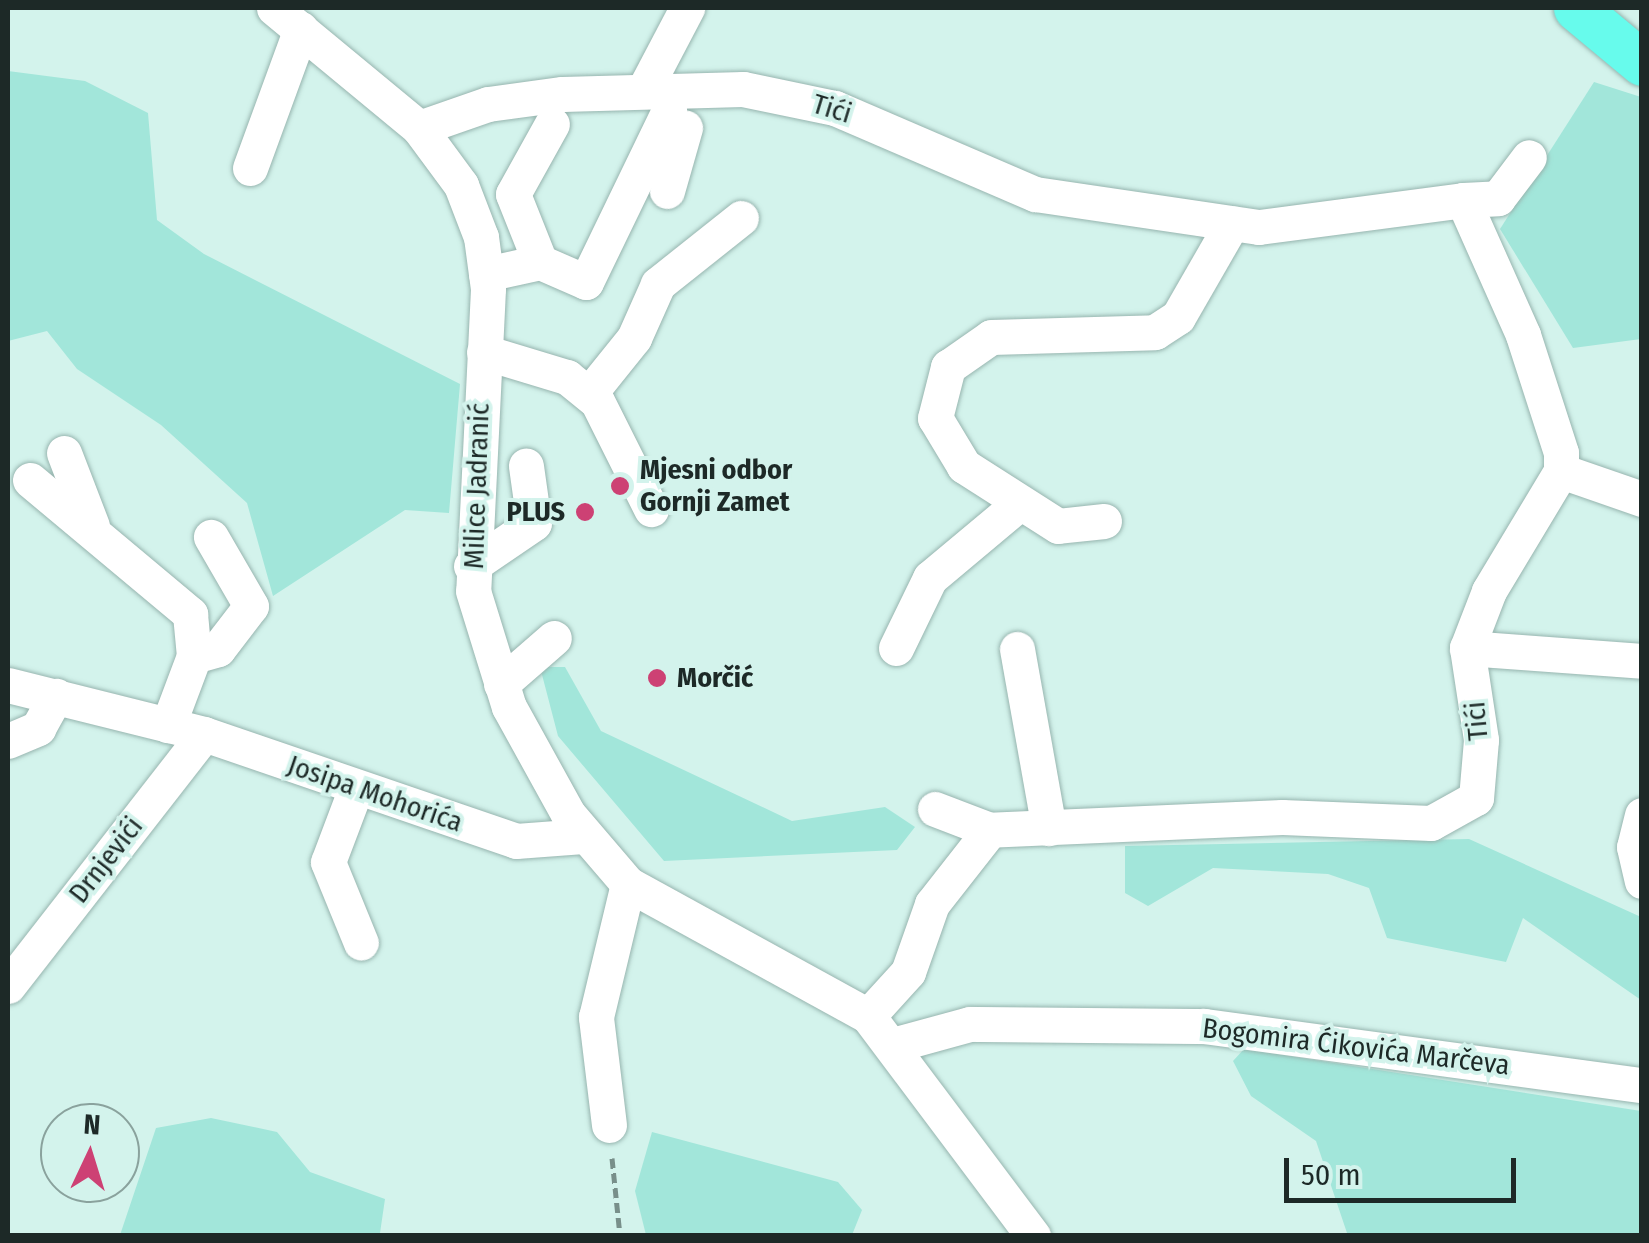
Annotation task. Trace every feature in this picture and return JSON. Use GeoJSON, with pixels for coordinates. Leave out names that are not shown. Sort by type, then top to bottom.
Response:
{"type":"FeatureCollection","features":[{"type":"Feature","properties":{"kind":"main road"},"geometry":{"type":"LineString","coordinates":[[1576,8],[1642,63]]}},
{"type":"Feature","properties":{"kind":"street"},"geometry":{"type":"LineString","coordinates":[[667,190],[670,96],[687,8]]}},
{"type":"Feature","properties":{"kind":"street"},"geometry":{"type":"LineString","coordinates":[[250,168],[287,18]]}},
{"type":"Feature","properties":{"kind":"street","name":"Milice Jadranić"},"geometry":{"type":"LineString","coordinates":[[287,18],[419,128],[461,185],[486,274],[471,566],[501,684],[583,836],[628,884],[868,1016]]}},
{"type":"Feature","properties":{"kind":"street"},"geometry":{"type":"LineString","coordinates":[[486,274],[540,262],[586,282],[670,96]]}},
{"type":"Feature","properties":{"kind":"street","name":"Tići"},"geometry":{"type":"LineString","coordinates":[[419,128],[488,104],[670,96],[835,108],[1035,194],[1258,227],[1498,198],[1529,157]]}},
{"type":"Feature","properties":{"kind":"street"},"geometry":{"type":"LineString","coordinates":[[540,262],[514,194],[552,124]]}},
{"type":"Feature","properties":{"kind":"street"},"geometry":{"type":"LineString","coordinates":[[1463,200],[1523,335],[1561,470],[1598,491],[1642,498]]}},
{"type":"Feature","properties":{"kind":"street"},"geometry":{"type":"LineString","coordinates":[[589,394],[634,338],[658,284],[741,218]]}},
{"type":"Feature","properties":{"kind":"street"},"geometry":{"type":"LineString","coordinates":[[1104,522],[1058,526],[1016,506],[946,443],[935,418],[948,367],[991,337],[1155,332],[1178,317],[1232,223]]}},
{"type":"Feature","properties":{"kind":"street"},"geometry":{"type":"LineString","coordinates":[[484,352],[567,377],[589,394],[614,427],[651,509]]}},
{"type":"Feature","properties":{"kind":"street"},"geometry":{"type":"LineString","coordinates":[[64,453],[92,526]]}},
{"type":"Feature","properties":{"kind":"street"},"geometry":{"type":"LineString","coordinates":[[471,566],[534,523],[526,466]]}},
{"type":"Feature","properties":{"kind":"street","name":"Tići"},"geometry":{"type":"LineString","coordinates":[[990,830],[1457,815],[1476,798],[1481,740],[1467,648],[1489,591],[1561,470]]}},
{"type":"Feature","properties":{"kind":"street"},"geometry":{"type":"LineString","coordinates":[[30,480],[92,526],[190,614],[194,656],[168,726]]}},
{"type":"Feature","properties":{"kind":"street"},"geometry":{"type":"LineString","coordinates":[[896,648],[930,578],[1016,506]]}},
{"type":"Feature","properties":{"kind":"street"},"geometry":{"type":"LineString","coordinates":[[194,656],[218,649],[251,606],[211,537]]}},
{"type":"Feature","properties":{"kind":"street"},"geometry":{"type":"LineString","coordinates":[[501,684],[554,638]]}},
{"type":"Feature","properties":{"kind":"street"},"geometry":{"type":"LineString","coordinates":[[1017,648],[1049,828]]}},
{"type":"Feature","properties":{"kind":"street"},"geometry":{"type":"LineString","coordinates":[[1467,648],[1642,662]]}},
{"type":"Feature","properties":{"kind":"street","name":"Josipa Mohorića"},"geometry":{"type":"LineString","coordinates":[[8,685],[204,734],[516,841],[583,836]]}},
{"type":"Feature","properties":{"kind":"street"},"geometry":{"type":"LineString","coordinates":[[8,741],[38,728],[56,696]]}},
{"type":"Feature","properties":{"kind":"street","name":"Drnjevići"},"geometry":{"type":"LineString","coordinates":[[8,986],[204,734]]}},
{"type":"Feature","properties":{"kind":"street"},"geometry":{"type":"LineString","coordinates":[[356,788],[328,862],[361,943]]}},
{"type":"Feature","properties":{"kind":"street"},"geometry":{"type":"LineString","coordinates":[[934,809],[990,830],[932,904],[898,987],[868,1016],[1033,1236]]}},
{"type":"Feature","properties":{"kind":"street"},"geometry":{"type":"LineString","coordinates":[[1642,815],[1634,847],[1642,881]]}},
{"type":"Feature","properties":{"kind":"street"},"geometry":{"type":"LineString","coordinates":[[609,1125],[596,1017],[628,884]]}},
{"type":"Feature","properties":{"kind":"street"},"geometry":{"type":"LineString","coordinates":[[898,987],[966,1025]]}},
{"type":"Feature","properties":{"kind":"street","name":"Bogomira Ćikovića Marčeva"},"geometry":{"type":"LineString","coordinates":[[893,1045],[966,1025],[1250,1030],[1642,1085]]}},
{"type":"Feature","properties":{"kind":"path"},"geometry":{"type":"LineString","coordinates":[[609,1125],[620,1236]]}},
{"type":"Feature","properties":{"kind":"green space"},"geometry":{"type":"Polygon","coordinates":[[[8,71],[85,81],[148,113],[157,220],[204,254],[460,384],[449,513],[405,510],[273,596],[247,503],[161,425],[77,369],[47,331],[8,341],[8,71]]]}},
{"type":"Feature","properties":{"kind":"green space"},"geometry":{"type":"Polygon","coordinates":[[[1594,82],[1641,97],[1641,339],[1573,348],[1500,229],[1594,82]]]}},
{"type":"Feature","properties":{"kind":"green space"},"geometry":{"type":"Polygon","coordinates":[[[540,667],[565,667],[601,731],[792,821],[885,807],[915,827],[897,850],[664,861],[558,736],[540,667]]]}},
{"type":"Feature","properties":{"kind":"green space"},"geometry":{"type":"Polygon","coordinates":[[[1469,839],[1641,917],[1641,1000],[1523,918],[1506,962],[1387,938],[1369,888],[1328,874],[1213,868],[1148,906],[1125,893],[1125,846],[1469,839]]]}},
{"type":"Feature","properties":{"kind":"green space"},"geometry":{"type":"Polygon","coordinates":[[[1244,1049],[1641,1111],[1641,1235],[1347,1233],[1316,1141],[1251,1096],[1233,1061],[1244,1049]]]}},
{"type":"Feature","properties":{"kind":"green space"},"geometry":{"type":"Polygon","coordinates":[[[211,1118],[277,1132],[310,1172],[385,1199],[380,1233],[120,1235],[131,1203],[140,1203],[140,1176],[156,1128],[211,1118]]]}},
{"type":"Feature","properties":{"kind":"green space"},"geometry":{"type":"Polygon","coordinates":[[[652,1132],[838,1182],[862,1210],[852,1235],[646,1235],[635,1191],[652,1132]]]}},
{"type":"Feature","properties":{"kind":"place","name":"Mjesni odbor Gornji Zamet"},"geometry":{"type":"Point","coordinates":[620,486]}},
{"type":"Feature","properties":{"kind":"place","name":"PLUS"},"geometry":{"type":"Point","coordinates":[585,512]}},
{"type":"Feature","properties":{"kind":"place","name":"Morčić"},"geometry":{"type":"Point","coordinates":[657,678]}}]}
